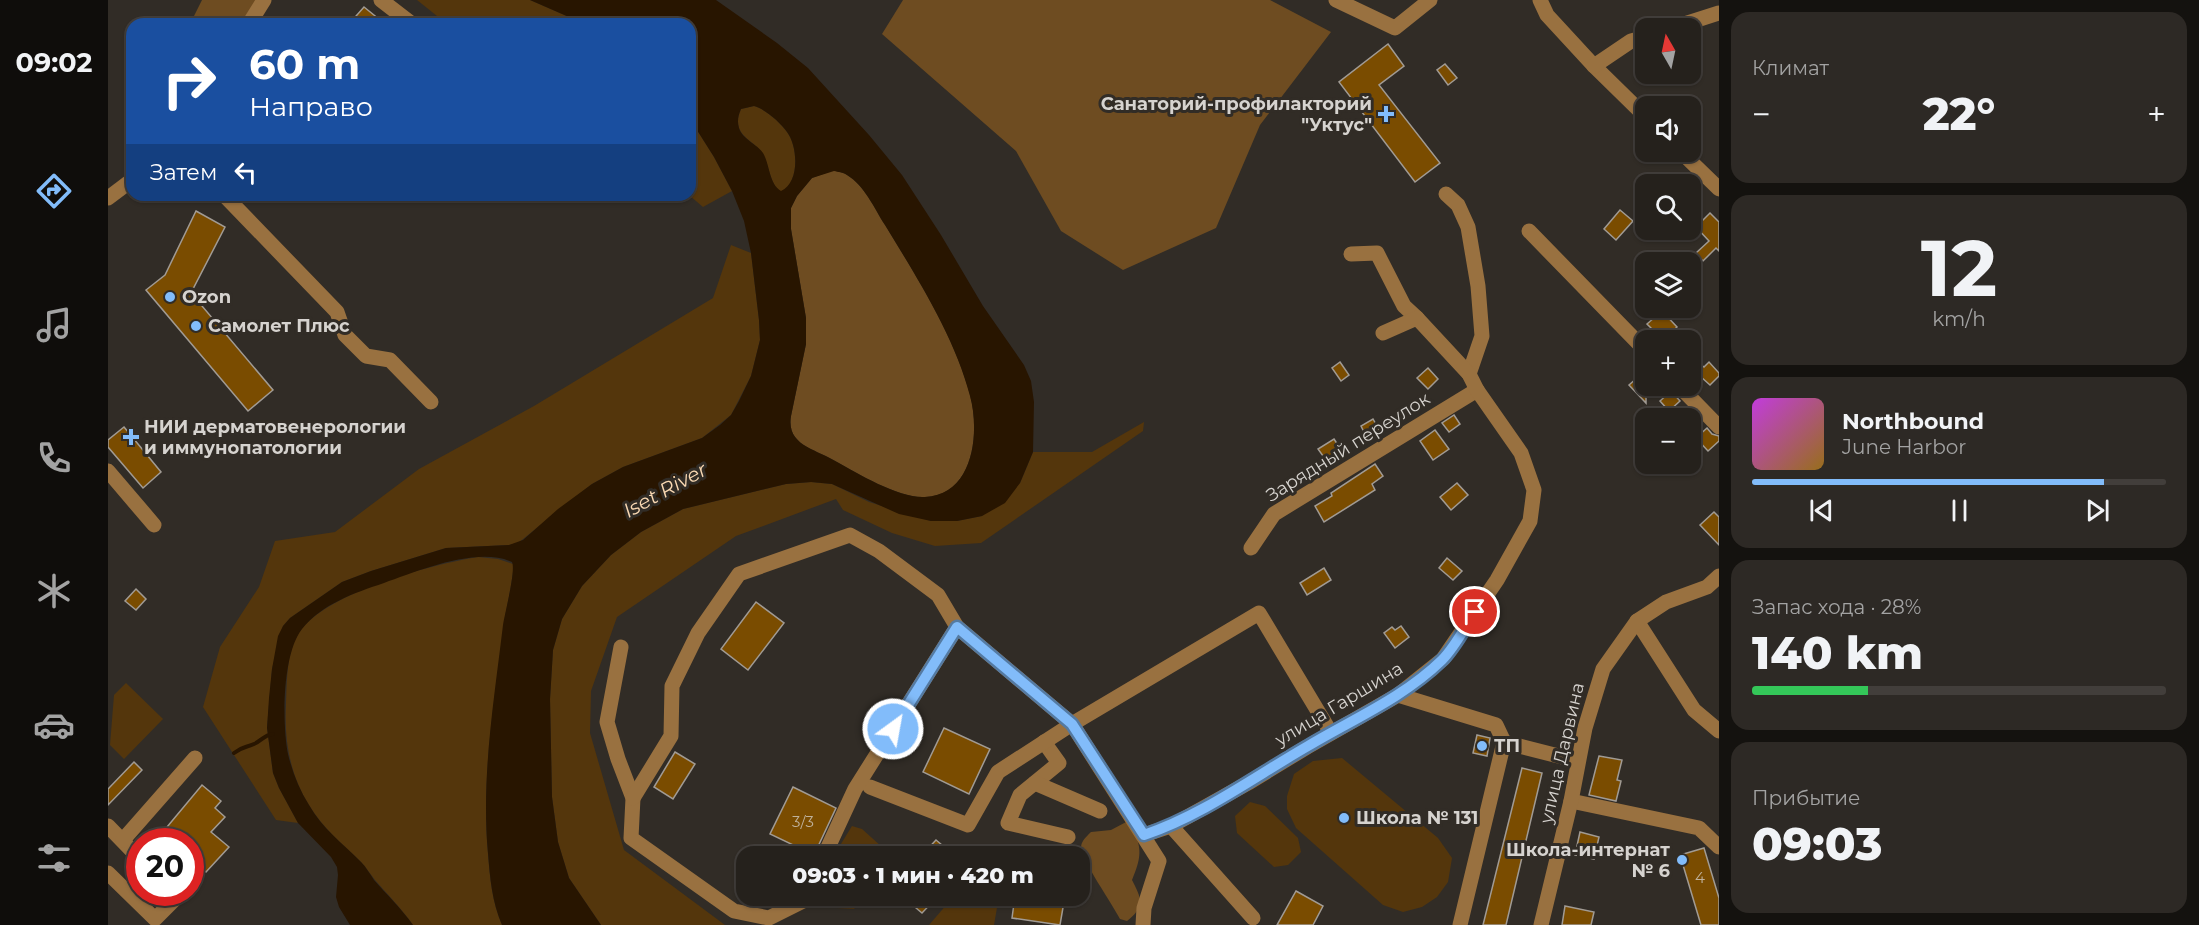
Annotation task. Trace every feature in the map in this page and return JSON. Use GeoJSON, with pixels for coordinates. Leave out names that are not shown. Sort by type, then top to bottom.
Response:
{"type":"FeatureCollection","features":[{"type":"Feature","properties":{"kind":"street"},"geometry":{"type":"LineString","coordinates":[[253,18],[264,0]]}},
{"type":"Feature","properties":{"kind":"street"},"geometry":{"type":"LineString","coordinates":[[381,0],[404,18]]}},
{"type":"Feature","properties":{"kind":"street"},"geometry":{"type":"LineString","coordinates":[[1336,0],[1395,28],[1430,0]]}},
{"type":"Feature","properties":{"kind":"street"},"geometry":{"type":"LineString","coordinates":[[1540,0],[1547,15],[1635,106]]}},
{"type":"Feature","properties":{"kind":"street"},"geometry":{"type":"LineString","coordinates":[[1701,19],[1719,13]]}},
{"type":"Feature","properties":{"kind":"street"},"geometry":{"type":"LineString","coordinates":[[1594,66],[1635,40]]}},
{"type":"Feature","properties":{"kind":"street"},"geometry":{"type":"LineString","coordinates":[[1691,162],[1719,189]]}},
{"type":"Feature","properties":{"kind":"street"},"geometry":{"type":"LineString","coordinates":[[108,198],[126,184]]}},
{"type":"Feature","properties":{"kind":"street"},"geometry":{"type":"LineString","coordinates":[[1446,194],[1458,205],[1468,227],[1478,286],[1482,336],[1469,375]]}},
{"type":"Feature","properties":{"kind":"street"},"geometry":{"type":"LineString","coordinates":[[230,201],[337,312],[345,335],[366,356],[390,360],[431,402]]}},
{"type":"Feature","properties":{"kind":"street"},"geometry":{"type":"LineString","coordinates":[[1528,231],[1635,340]]}},
{"type":"Feature","properties":{"kind":"street"},"geometry":{"type":"LineString","coordinates":[[1351,254],[1374,258],[1404,306],[1469,375],[1477,390]]}},
{"type":"Feature","properties":{"kind":"street"},"geometry":{"type":"LineString","coordinates":[[1383,333],[1416,318]]}},
{"type":"Feature","properties":{"kind":"street","name":"улица Гаршина"},"geometry":{"type":"LineString","coordinates":[[1144,835],[1171,826],[1398,695],[1443,659],[1497,580],[1530,521],[1534,490],[1521,453],[1477,390]]}},
{"type":"Feature","properties":{"kind":"street","name":"Зарядный переулок"},"geometry":{"type":"LineString","coordinates":[[1251,548],[1274,514],[1477,390]]}},
{"type":"Feature","properties":{"kind":"street"},"geometry":{"type":"LineString","coordinates":[[1688,396],[1719,427]]}},
{"type":"Feature","properties":{"kind":"street"},"geometry":{"type":"LineString","coordinates":[[108,471],[154,525]]}},
{"type":"Feature","properties":{"kind":"street"},"geometry":{"type":"LineString","coordinates":[[633,798],[671,735],[672,686],[698,633],[739,574],[850,536],[879,551],[938,595],[957,627],[1072,724],[1159,861],[1144,908],[1143,925]]}},
{"type":"Feature","properties":{"kind":"street","name":"улица Дарвина"},"geometry":{"type":"LineString","coordinates":[[1541,925],[1571,801],[1585,728],[1603,669],[1637,621],[1666,602],[1707,587],[1719,576]]}},
{"type":"Feature","properties":{"kind":"street"},"geometry":{"type":"LineString","coordinates":[[870,787],[968,825],[998,772],[1072,724],[1259,613],[1331,733]]}},
{"type":"Feature","properties":{"kind":"street"},"geometry":{"type":"LineString","coordinates":[[1637,621],[1694,710],[1719,731]]}},
{"type":"Feature","properties":{"kind":"street"},"geometry":{"type":"LineString","coordinates":[[829,846],[855,789],[957,627]]}},
{"type":"Feature","properties":{"kind":"street"},"geometry":{"type":"LineString","coordinates":[[621,647],[607,722],[633,798],[631,838],[734,911],[769,918],[793,906]]}},
{"type":"Feature","properties":{"kind":"street"},"geometry":{"type":"LineString","coordinates":[[1398,695],[1496,725],[1504,742],[1460,925]]}},
{"type":"Feature","properties":{"kind":"street"},"geometry":{"type":"LineString","coordinates":[[1044,742],[1059,763],[1020,795],[1008,823],[1068,837]]}},
{"type":"Feature","properties":{"kind":"street"},"geometry":{"type":"LineString","coordinates":[[1504,742],[1578,761]]}},
{"type":"Feature","properties":{"kind":"street"},"geometry":{"type":"LineString","coordinates":[[123,840],[195,758]]}},
{"type":"Feature","properties":{"kind":"street"},"geometry":{"type":"LineString","coordinates":[[1035,783],[1100,811]]}},
{"type":"Feature","properties":{"kind":"street"},"geometry":{"type":"LineString","coordinates":[[1571,801],[1699,828],[1719,847]]}},
{"type":"Feature","properties":{"kind":"street"},"geometry":{"type":"LineString","coordinates":[[108,826],[126,844]]}},
{"type":"Feature","properties":{"kind":"street"},"geometry":{"type":"LineString","coordinates":[[1171,826],[1253,918]]}},
{"type":"Feature","properties":{"kind":"street"},"geometry":{"type":"LineString","coordinates":[[108,873],[126,891]]}},
{"type":"Feature","properties":{"kind":"street"},"geometry":{"type":"LineString","coordinates":[[142,906],[155,919],[168,906]]}},
{"type":"Feature","properties":{"kind":"shaded area"},"geometry":{"type":"Polygon","coordinates":[[[202,0],[258,0],[248,18],[193,18],[202,0]]]}},
{"type":"Feature","properties":{"kind":"shaded area"},"geometry":{"type":"Polygon","coordinates":[[[417,0],[530,0],[571,18],[440,18],[417,0]]]}},
{"type":"Feature","properties":{"kind":"shaded area"},"geometry":{"type":"Polygon","coordinates":[[[903,0],[1270,0],[1331,32],[1260,125],[1216,228],[1123,270],[1061,231],[1016,151],[882,34],[903,0]]]}},
{"type":"Feature","properties":{"kind":"shaded area"},"geometry":{"type":"Polygon","coordinates":[[[754,106],[780,124],[791,138],[795,155],[794,173],[792,181],[781,192],[774,184],[762,153],[739,128],[738,118],[741,109],[754,106]]]}},
{"type":"Feature","properties":{"kind":"shaded area"},"geometry":{"type":"Polygon","coordinates":[[[696,128],[732,191],[703,207],[696,201],[696,128]]]}},
{"type":"Feature","properties":{"kind":"shaded area"},"geometry":{"type":"Polygon","coordinates":[[[834,170],[853,180],[869,198],[934,307],[963,373],[973,410],[973,443],[970,459],[963,474],[954,485],[941,494],[915,497],[892,490],[805,445],[793,434],[791,416],[806,344],[806,318],[791,229],[791,208],[797,196],[812,178],[834,170]]]}},
{"type":"Feature","properties":{"kind":"shaded area"},"geometry":{"type":"Polygon","coordinates":[[[731,245],[751,253],[760,340],[751,376],[731,415],[702,438],[623,467],[592,484],[518,543],[446,548],[371,571],[342,582],[290,618],[283,626],[272,669],[267,728],[273,773],[298,823],[276,820],[203,707],[220,647],[259,587],[275,541],[335,532],[419,469],[534,406],[713,298],[731,245]]]}},
{"type":"Feature","properties":{"kind":"shaded area"},"geometry":{"type":"Polygon","coordinates":[[[1144,422],[1143,431],[981,543],[935,546],[892,533],[843,510],[836,499],[736,536],[617,617],[591,691],[590,733],[624,850],[725,925],[601,925],[569,878],[558,842],[552,797],[550,699],[553,650],[562,619],[582,586],[611,555],[641,532],[683,509],[786,484],[811,482],[832,484],[869,502],[931,521],[957,521],[982,516],[1020,483],[1033,452],[1092,452],[1144,422]]]}},
{"type":"Feature","properties":{"kind":"shaded area"},"geometry":{"type":"Polygon","coordinates":[[[478,557],[498,559],[513,564],[492,714],[486,798],[491,881],[502,925],[413,925],[363,864],[314,814],[302,794],[287,744],[289,662],[296,638],[308,622],[327,608],[351,595],[406,574],[478,557]]]}},
{"type":"Feature","properties":{"kind":"shaded area"},"geometry":{"type":"Polygon","coordinates":[[[126,683],[163,719],[124,759],[110,745],[114,695],[126,683]]]}},
{"type":"Feature","properties":{"kind":"shaded area"},"geometry":{"type":"Polygon","coordinates":[[[1342,758],[1438,838],[1452,858],[1448,882],[1437,897],[1422,907],[1403,912],[1383,905],[1296,828],[1287,809],[1287,796],[1294,774],[1313,761],[1342,758]]]}},
{"type":"Feature","properties":{"kind":"shaded area"},"geometry":{"type":"Polygon","coordinates":[[[1250,802],[1265,806],[1298,838],[1301,852],[1288,865],[1274,867],[1237,833],[1235,816],[1250,802]]]}},
{"type":"Feature","properties":{"kind":"shaded area"},"geometry":{"type":"Polygon","coordinates":[[[1128,821],[1138,843],[1138,863],[1132,880],[1140,902],[1137,911],[1127,921],[1120,919],[1090,870],[1090,846],[1082,846],[1091,832],[1111,830],[1128,821]]]}},
{"type":"Feature","properties":{"kind":"shaded area"},"geometry":{"type":"Polygon","coordinates":[[[852,826],[862,829],[881,846],[840,846],[852,826]]]}},
{"type":"Feature","properties":{"kind":"shaded area"},"geometry":{"type":"Polygon","coordinates":[[[851,906],[855,909],[819,907],[851,906]]]}},
{"type":"Feature","properties":{"kind":"shaded area"},"geometry":{"type":"Polygon","coordinates":[[[945,906],[997,906],[994,925],[929,925],[945,906]]]}},
{"type":"Feature","properties":{"kind":"water","name":"Iset River"},"geometry":{"type":"Polygon","coordinates":[[[530,0],[716,0],[808,68],[902,175],[983,306],[1024,365],[1031,381],[1034,402],[1033,452],[1020,483],[1005,503],[982,516],[957,521],[931,521],[899,514],[832,484],[811,482],[786,484],[683,509],[641,532],[611,555],[582,586],[562,619],[553,650],[550,699],[552,797],[558,842],[569,878],[601,925],[502,925],[496,908],[486,824],[487,768],[503,625],[513,574],[512,562],[482,557],[448,562],[361,591],[329,606],[310,620],[295,640],[285,690],[288,754],[296,780],[314,813],[363,864],[413,925],[350,925],[336,897],[337,867],[331,857],[298,823],[273,773],[267,728],[272,669],[278,636],[290,618],[342,582],[446,548],[509,545],[523,540],[558,509],[592,484],[623,467],[702,438],[731,415],[751,376],[760,340],[759,320],[751,253],[744,221],[732,191],[696,128],[696,18],[571,18],[530,0]],[[754,106],[741,109],[738,118],[739,128],[743,135],[763,153],[774,184],[781,191],[787,187],[794,173],[795,155],[791,138],[780,124],[754,106]],[[834,171],[812,178],[797,196],[791,208],[791,229],[806,318],[806,344],[791,416],[793,434],[805,445],[892,490],[915,497],[941,494],[954,485],[963,474],[970,459],[974,427],[970,396],[955,352],[934,308],[869,198],[859,185],[844,173],[834,171]]]}},
{"type":"Feature","properties":{"kind":"building"},"geometry":{"type":"Polygon","coordinates":[[[364,7],[378,18],[354,18],[364,7]]]}},
{"type":"Feature","properties":{"kind":"building"},"geometry":{"type":"Polygon","coordinates":[[[1388,44],[1404,66],[1379,85],[1440,163],[1415,182],[1339,82],[1388,44]]]}},
{"type":"Feature","properties":{"kind":"building"},"geometry":{"type":"Polygon","coordinates":[[[1445,64],[1457,78],[1448,85],[1437,70],[1445,64]]]}},
{"type":"Feature","properties":{"kind":"building"},"geometry":{"type":"Polygon","coordinates":[[[1620,210],[1633,221],[1616,240],[1604,229],[1620,210]]]}},
{"type":"Feature","properties":{"kind":"building"},"geometry":{"type":"Polygon","coordinates":[[[196,211],[225,227],[191,293],[273,390],[248,411],[146,290],[165,275],[196,211]]]}},
{"type":"Feature","properties":{"kind":"building"},"geometry":{"type":"Polygon","coordinates":[[[1710,213],[1719,222],[1719,251],[1716,248],[1703,261],[1701,252],[1697,252],[1709,241],[1701,232],[1701,222],[1710,213]]]}},
{"type":"Feature","properties":{"kind":"building"},"geometry":{"type":"Polygon","coordinates":[[[1654,318],[1669,318],[1677,327],[1674,330],[1653,330],[1647,324],[1654,318]]]}},
{"type":"Feature","properties":{"kind":"building"},"geometry":{"type":"Polygon","coordinates":[[[1340,362],[1349,375],[1341,381],[1332,368],[1340,362]]]}},
{"type":"Feature","properties":{"kind":"building"},"geometry":{"type":"Polygon","coordinates":[[[1709,362],[1719,373],[1710,385],[1701,377],[1701,365],[1704,367],[1709,362]]]}},
{"type":"Feature","properties":{"kind":"building"},"geometry":{"type":"Polygon","coordinates":[[[1428,368],[1438,379],[1428,389],[1417,378],[1428,368]]]}},
{"type":"Feature","properties":{"kind":"building"},"geometry":{"type":"Polygon","coordinates":[[[1635,380],[1635,391],[1629,385],[1635,380]]]}},
{"type":"Feature","properties":{"kind":"building"},"geometry":{"type":"Polygon","coordinates":[[[1639,396],[1647,396],[1646,403],[1639,396]]]}},
{"type":"Feature","properties":{"kind":"building"},"geometry":{"type":"Polygon","coordinates":[[[1666,396],[1676,396],[1680,401],[1672,408],[1666,408],[1660,401],[1666,396]]]}},
{"type":"Feature","properties":{"kind":"building"},"geometry":{"type":"Polygon","coordinates":[[[1454,415],[1460,424],[1449,432],[1442,423],[1454,415]]]}},
{"type":"Feature","properties":{"kind":"building"},"geometry":{"type":"Polygon","coordinates":[[[1373,419],[1381,433],[1368,440],[1361,426],[1373,419]]]}},
{"type":"Feature","properties":{"kind":"building"},"geometry":{"type":"Polygon","coordinates":[[[124,427],[161,472],[143,488],[108,447],[108,440],[124,427]]]}},
{"type":"Feature","properties":{"kind":"building"},"geometry":{"type":"Polygon","coordinates":[[[1707,428],[1712,434],[1719,436],[1719,441],[1708,451],[1701,443],[1701,433],[1707,428]]]}},
{"type":"Feature","properties":{"kind":"building"},"geometry":{"type":"Polygon","coordinates":[[[1435,430],[1449,449],[1433,460],[1420,441],[1435,430]]]}},
{"type":"Feature","properties":{"kind":"building"},"geometry":{"type":"Polygon","coordinates":[[[1334,439],[1343,453],[1328,463],[1318,449],[1334,439]]]}},
{"type":"Feature","properties":{"kind":"building"},"geometry":{"type":"Polygon","coordinates":[[[1375,464],[1383,476],[1372,484],[1375,490],[1324,522],[1315,506],[1375,464]]]}},
{"type":"Feature","properties":{"kind":"building"},"geometry":{"type":"Polygon","coordinates":[[[1457,483],[1468,495],[1451,510],[1440,497],[1457,483]]]}},
{"type":"Feature","properties":{"kind":"building"},"geometry":{"type":"Polygon","coordinates":[[[1714,512],[1719,517],[1719,545],[1700,525],[1714,512]]]}},
{"type":"Feature","properties":{"kind":"building"},"geometry":{"type":"Polygon","coordinates":[[[1447,558],[1462,571],[1453,580],[1439,568],[1447,558]]]}},
{"type":"Feature","properties":{"kind":"building"},"geometry":{"type":"Polygon","coordinates":[[[1324,568],[1331,580],[1307,595],[1300,583],[1324,568]]]}},
{"type":"Feature","properties":{"kind":"building"},"geometry":{"type":"Polygon","coordinates":[[[136,589],[146,599],[136,610],[125,601],[136,589]]]}},
{"type":"Feature","properties":{"kind":"building"},"geometry":{"type":"Polygon","coordinates":[[[756,602],[784,623],[748,670],[721,649],[756,602]]]}},
{"type":"Feature","properties":{"kind":"building"},"geometry":{"type":"Polygon","coordinates":[[[1401,626],[1409,637],[1395,648],[1384,633],[1392,627],[1395,630],[1401,626]]]}},
{"type":"Feature","properties":{"kind":"building"},"geometry":{"type":"Polygon","coordinates":[[[944,728],[990,749],[969,794],[923,772],[944,728]]]}},
{"type":"Feature","properties":{"kind":"building","name":"ТП"},"geometry":{"type":"Polygon","coordinates":[[[1477,735],[1490,738],[1487,756],[1473,753],[1477,735]]]}},
{"type":"Feature","properties":{"kind":"building"},"geometry":{"type":"Polygon","coordinates":[[[675,752],[695,764],[673,799],[654,787],[675,752]]]}},
{"type":"Feature","properties":{"kind":"building"},"geometry":{"type":"Polygon","coordinates":[[[1599,756],[1622,760],[1617,780],[1621,781],[1616,801],[1589,795],[1599,756]]]}},
{"type":"Feature","properties":{"kind":"building"},"geometry":{"type":"Polygon","coordinates":[[[134,762],[142,770],[108,805],[108,789],[134,762]]]}},
{"type":"Feature","properties":{"kind":"building"},"geometry":{"type":"Polygon","coordinates":[[[1522,768],[1542,773],[1506,925],[1483,925],[1522,768]]]}},
{"type":"Feature","properties":{"kind":"building"},"geometry":{"type":"Polygon","coordinates":[[[202,785],[221,801],[215,808],[225,817],[211,832],[229,847],[206,872],[204,870],[204,828],[166,828],[202,785]]]}},
{"type":"Feature","properties":{"kind":"building"},"geometry":{"type":"Polygon","coordinates":[[[793,787],[836,808],[818,846],[795,846],[770,834],[793,787]]]}},
{"type":"Feature","properties":{"kind":"building"},"geometry":{"type":"Polygon","coordinates":[[[1580,832],[1599,837],[1594,859],[1575,855],[1580,832]]]}},
{"type":"Feature","properties":{"kind":"building"},"geometry":{"type":"Polygon","coordinates":[[[936,840],[943,846],[930,846],[936,840]]]}},
{"type":"Feature","properties":{"kind":"building"},"geometry":{"type":"Polygon","coordinates":[[[1704,848],[1719,898],[1719,925],[1701,925],[1680,855],[1704,848]]]}},
{"type":"Feature","properties":{"kind":"building"},"geometry":{"type":"Polygon","coordinates":[[[1296,891],[1323,906],[1313,925],[1277,925],[1296,891]]]}},
{"type":"Feature","properties":{"kind":"building"},"geometry":{"type":"Polygon","coordinates":[[[914,906],[929,906],[922,913],[914,906]]]}},
{"type":"Feature","properties":{"kind":"building"},"geometry":{"type":"Polygon","coordinates":[[[1014,906],[1063,906],[1060,925],[1012,918],[1014,906]]]}},
{"type":"Feature","properties":{"kind":"building"},"geometry":{"type":"Polygon","coordinates":[[[1565,906],[1594,912],[1591,925],[1562,925],[1565,906]]]}},
{"type":"Feature","properties":{"kind":"waterway"},"geometry":{"type":"LineString","coordinates":[[234,753],[273,734]]}},
{"type":"Feature","properties":{"kind":"place","name":"Санаторий-профилакторий \"Уктус\""},"geometry":{"type":"Point","coordinates":[1386,114]}},
{"type":"Feature","properties":{"kind":"place","name":"Ozon"},"geometry":{"type":"Point","coordinates":[170,297]}},
{"type":"Feature","properties":{"kind":"place","name":"Самолет Плюс"},"geometry":{"type":"Point","coordinates":[196,326]}},
{"type":"Feature","properties":{"kind":"place","name":"НИИ дерматовенерологии и иммунопатологии"},"geometry":{"type":"Point","coordinates":[131,437]}},
{"type":"Feature","properties":{"kind":"place","name":"ТП"},"geometry":{"type":"Point","coordinates":[1482,746]}},
{"type":"Feature","properties":{"kind":"place","name":"Школа № 131"},"geometry":{"type":"Point","coordinates":[1344,818]}},
{"type":"Feature","properties":{"kind":"place","name":"Школа-интернат № 6"},"geometry":{"type":"Point","coordinates":[1682,860]}},
{"type":"Feature","properties":{"kind":"route"},"geometry":{"type":"LineString","coordinates":[[893,729],[957,627],[1072,724],[1144,835],[1171,826],[1398,695],[1443,659],[1475,612]]}}]}
